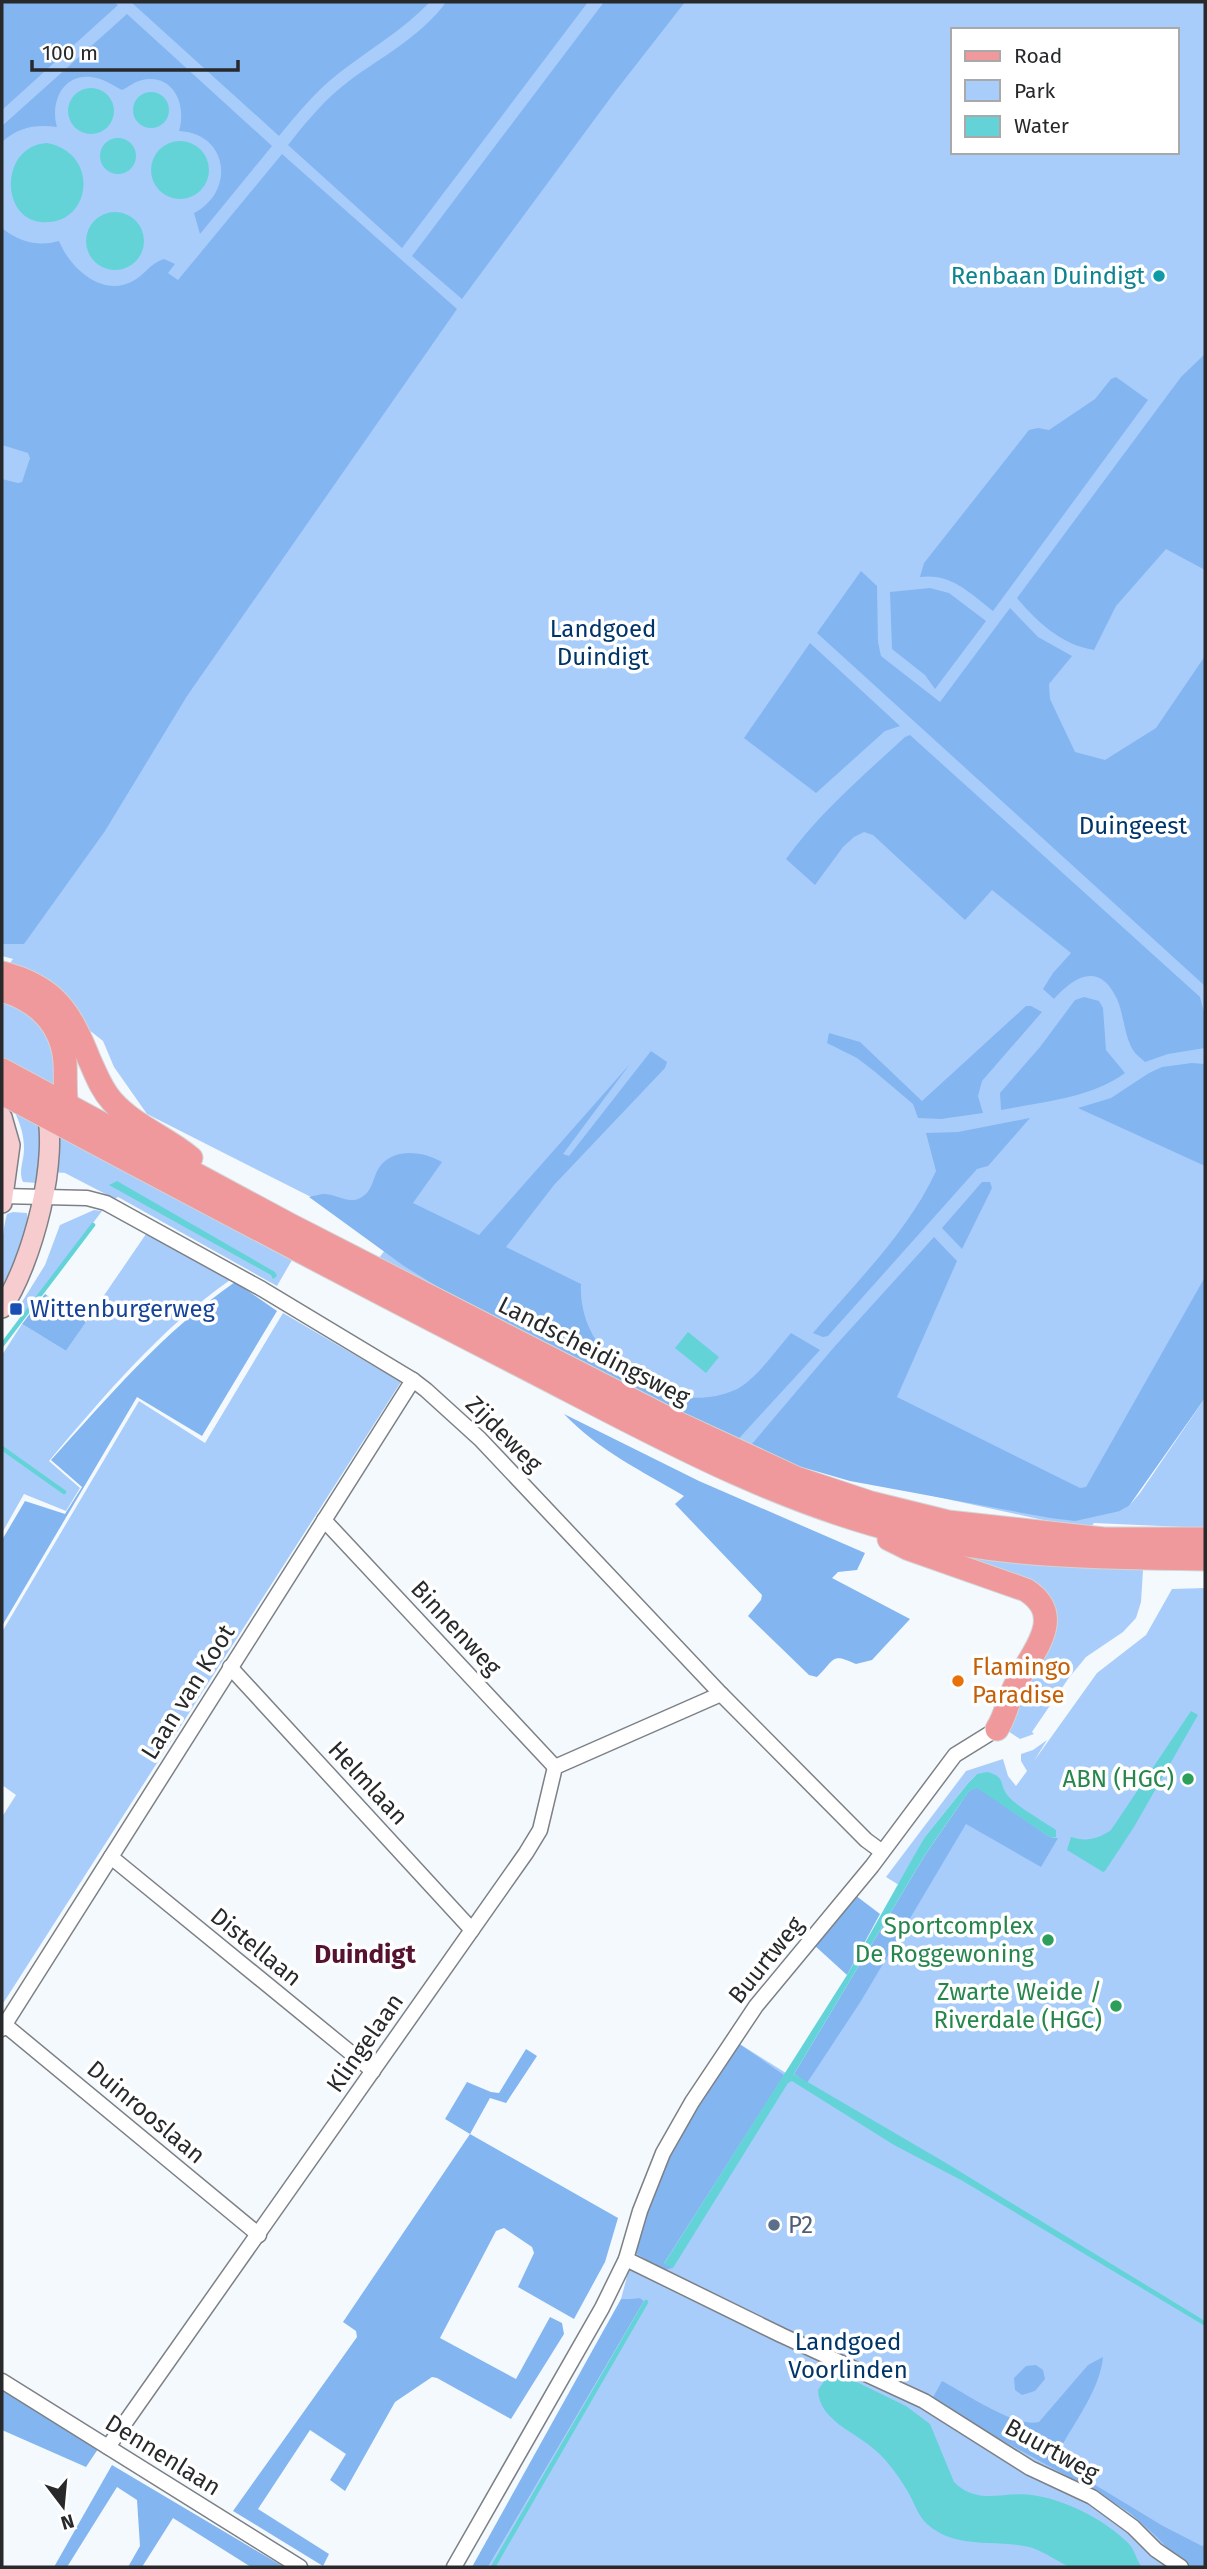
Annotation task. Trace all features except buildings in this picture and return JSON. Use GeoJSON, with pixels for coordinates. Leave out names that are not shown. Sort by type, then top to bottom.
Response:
{"type":"FeatureCollection","features":[{"type":"Feature","properties":{"kind":"main road"},"geometry":{"type":"LineString","coordinates":[[2,973],[31,983],[55,999],[74,1023],[100,1083],[111,1100],[135,1122],[188,1155],[236,1196]]}},
{"type":"Feature","properties":{"kind":"main road"},"geometry":{"type":"LineString","coordinates":[[2,989],[37,1007],[57,1031],[65,1058],[57,1112]]}},
{"type":"Feature","properties":{"kind":"main road","name":"Landscheidingsweg"},"geometry":{"type":"LineString","coordinates":[[2,1070],[37,1090],[74,1132],[796,1478],[871,1503],[948,1522],[1104,1539],[1205,1539]]}},
{"type":"Feature","properties":{"kind":"main road","name":"Landscheidingsweg"},"geometry":{"type":"LineString","coordinates":[[2,1093],[57,1112],[236,1196],[302,1242],[730,1472],[849,1517],[942,1541],[1009,1551],[1099,1558],[1205,1559]]}},
{"type":"Feature","properties":{"kind":"main road"},"geometry":{"type":"LineString","coordinates":[[849,1517],[909,1549],[1026,1590],[1039,1601],[1045,1616],[1043,1637],[1016,1684],[997,1729]]}},
{"type":"Feature","properties":{"kind":"street"},"geometry":{"type":"LineString","coordinates":[[2,1308],[36,1230],[57,1112]]}},
{"type":"Feature","properties":{"kind":"street"},"geometry":{"type":"LineString","coordinates":[[2,1117],[10,1145],[2,1198]]}},
{"type":"Feature","properties":{"kind":"street","name":"Zijdeweg"},"geometry":{"type":"LineString","coordinates":[[2,1198],[87,1198],[106,1203],[262,1289],[414,1380],[480,1439],[720,1694],[866,1840],[881,1851]]}},
{"type":"Feature","properties":{"kind":"street","name":"Laan van Koot"},"geometry":{"type":"LineString","coordinates":[[3,2027],[414,1380]]}},
{"type":"Feature","properties":{"kind":"street","name":"Binnenweg"},"geometry":{"type":"LineString","coordinates":[[324,1520],[555,1767]]}},
{"type":"Feature","properties":{"kind":"street","name":"Helmlaan"},"geometry":{"type":"LineString","coordinates":[[230,1667],[472,1930]]}},
{"type":"Feature","properties":{"kind":"street"},"geometry":{"type":"LineString","coordinates":[[555,1767],[720,1694]]}},
{"type":"Feature","properties":{"kind":"street","name":"Buurtweg"},"geometry":{"type":"LineString","coordinates":[[454,2567],[602,2308],[626,2259],[640,2211],[663,2153],[692,2102],[755,2006],[817,1934],[955,1755],[997,1729]]}},
{"type":"Feature","properties":{"kind":"street","name":"Klingelaan"},"geometry":{"type":"LineString","coordinates":[[108,2447],[259,2235],[540,1830],[555,1767]]}},
{"type":"Feature","properties":{"kind":"street","name":"Distellaan"},"geometry":{"type":"LineString","coordinates":[[111,1857],[373,2071]]}},
{"type":"Feature","properties":{"kind":"street","name":"Duinrooslaan"},"geometry":{"type":"LineString","coordinates":[[3,2027],[259,2235]]}},
{"type":"Feature","properties":{"kind":"street","name":"Buurtweg"},"geometry":{"type":"LineString","coordinates":[[626,2259],[781,2336],[924,2401],[1030,2468],[1092,2497],[1181,2567]]}},
{"type":"Feature","properties":{"kind":"street","name":"Dennenlaan"},"geometry":{"type":"LineString","coordinates":[[2,2381],[300,2567]]}},
{"type":"Feature","properties":{"kind":"green space","name":"Landgoed Duindigt"},"geometry":{"type":"Polygon","coordinates":[[[2,2],[1205,2],[1205,1360],[1120,1511],[1129,1506],[1140,1493],[1205,1398],[1205,1528],[1094,1523],[1089,1530],[795,1466],[379,1258],[388,1246],[317,1200],[147,1114],[114,1067],[103,1041],[5,970],[13,959],[2,956],[2,2]]]}},
{"type":"Feature","properties":{"kind":"green space"},"geometry":{"type":"Polygon","coordinates":[[[2,2],[114,2],[118,5],[2,110],[2,2]]]}},
{"type":"Feature","properties":{"kind":"green space"},"geometry":{"type":"Polygon","coordinates":[[[131,2],[430,2],[398,30],[331,80],[279,136],[131,2]]]}},
{"type":"Feature","properties":{"kind":"green space"},"geometry":{"type":"Polygon","coordinates":[[[446,2],[588,2],[402,248],[288,145],[332,95],[413,36],[446,2]]]}},
{"type":"Feature","properties":{"kind":"green space"},"geometry":{"type":"Polygon","coordinates":[[[604,2],[685,2],[614,93],[462,299],[412,256],[604,2]]]}},
{"type":"Feature","properties":{"kind":"green space"},"geometry":{"type":"Polygon","coordinates":[[[127,14],[272,146],[200,234],[194,213],[207,203],[216,191],[221,178],[221,164],[208,142],[195,134],[179,131],[181,112],[176,93],[162,82],[142,80],[122,90],[91,77],[72,80],[60,92],[57,100],[57,127],[28,128],[14,133],[2,142],[2,126],[127,14]]]}},
{"type":"Feature","properties":{"kind":"green space"},"geometry":{"type":"Polygon","coordinates":[[[282,154],[457,309],[187,696],[105,831],[24,944],[2,944],[2,479],[22,482],[30,458],[28,453],[2,445],[2,228],[29,242],[59,241],[79,270],[99,283],[110,286],[133,281],[164,259],[175,264],[168,273],[178,280],[282,154]]]}},
{"type":"Feature","properties":{"kind":"green space"},"geometry":{"type":"Polygon","coordinates":[[[1205,354],[1205,570],[1166,549],[1116,606],[1094,650],[1071,643],[1042,624],[1017,598],[1181,377],[1205,354]]]}},
{"type":"Feature","properties":{"kind":"green space"},"geometry":{"type":"Polygon","coordinates":[[[1116,377],[1148,400],[993,611],[951,581],[920,577],[924,563],[1029,430],[1049,430],[1095,399],[1111,379],[1116,377]]]}},
{"type":"Feature","properties":{"kind":"green space","name":"Duingeest"},"geometry":{"type":"Polygon","coordinates":[[[861,571],[877,586],[878,642],[881,656],[940,702],[1010,608],[1038,637],[1072,656],[1049,684],[1050,699],[1075,752],[1105,760],[1156,728],[1205,656],[1205,986],[817,633],[861,571]]]}},
{"type":"Feature","properties":{"kind":"green space"},"geometry":{"type":"Polygon","coordinates":[[[930,588],[949,593],[986,621],[935,689],[925,675],[892,649],[890,592],[930,588]]]}},
{"type":"Feature","properties":{"kind":"green space"},"geometry":{"type":"Polygon","coordinates":[[[810,643],[900,726],[885,731],[816,793],[744,738],[810,643]]]}},
{"type":"Feature","properties":{"kind":"green space"},"geometry":{"type":"Polygon","coordinates":[[[910,735],[1200,997],[1205,1016],[1205,1048],[1168,1054],[1145,1062],[1133,1050],[1117,999],[1102,980],[1094,976],[1078,979],[1054,999],[1043,989],[1071,953],[992,890],[965,920],[873,835],[864,832],[854,837],[843,847],[815,885],[786,859],[842,795],[910,735]]]}},
{"type":"Feature","properties":{"kind":"green space"},"geometry":{"type":"Polygon","coordinates":[[[1084,997],[1099,1001],[1103,1008],[1106,1050],[1125,1073],[1082,1094],[1001,1110],[1000,1093],[1040,1047],[1075,1000],[1084,997]]]}},
{"type":"Feature","properties":{"kind":"green space"},"geometry":{"type":"Polygon","coordinates":[[[2,998],[27,1013],[48,1036],[55,1054],[56,1089],[2,1059],[2,998]]]}},
{"type":"Feature","properties":{"kind":"green space"},"geometry":{"type":"Polygon","coordinates":[[[1026,1006],[1042,1012],[982,1081],[978,1096],[983,1113],[941,1119],[918,1118],[913,1104],[874,1071],[857,1058],[827,1043],[829,1033],[860,1042],[922,1101],[1026,1006]]]}},
{"type":"Feature","properties":{"kind":"green space"},"geometry":{"type":"Polygon","coordinates":[[[651,1051],[667,1062],[665,1068],[554,1185],[506,1247],[581,1284],[584,1311],[594,1336],[610,1358],[631,1376],[655,1389],[681,1397],[708,1397],[735,1390],[758,1372],[791,1333],[820,1350],[732,1446],[480,1313],[404,1266],[309,1197],[325,1194],[348,1200],[357,1199],[369,1190],[378,1169],[387,1159],[402,1154],[419,1154],[442,1162],[413,1203],[479,1235],[630,1064],[563,1154],[569,1156],[651,1051]]]}},
{"type":"Feature","properties":{"kind":"green space"},"geometry":{"type":"Polygon","coordinates":[[[1205,1064],[1205,1166],[1078,1108],[1111,1098],[1162,1067],[1205,1064]]]}},
{"type":"Feature","properties":{"kind":"green space"},"geometry":{"type":"Polygon","coordinates":[[[19,1111],[45,1126],[37,1183],[23,1182],[22,1178],[24,1144],[16,1115],[19,1111]]]}},
{"type":"Feature","properties":{"kind":"green space"},"geometry":{"type":"Polygon","coordinates":[[[1030,1118],[988,1166],[977,1169],[828,1336],[813,1333],[896,1236],[924,1193],[936,1171],[926,1133],[958,1132],[1030,1118]]]}},
{"type":"Feature","properties":{"kind":"green space"},"geometry":{"type":"Polygon","coordinates":[[[54,1132],[292,1260],[277,1286],[118,1197],[115,1199],[65,1173],[53,1172],[54,1132]]]}},
{"type":"Feature","properties":{"kind":"green space"},"geometry":{"type":"Polygon","coordinates":[[[982,1182],[990,1182],[992,1188],[962,1249],[942,1228],[982,1182]]]}},
{"type":"Feature","properties":{"kind":"green space"},"geometry":{"type":"Polygon","coordinates":[[[94,1210],[102,1211],[24,1315],[17,1310],[45,1265],[60,1225],[94,1210]]]}},
{"type":"Feature","properties":{"kind":"green space"},"geometry":{"type":"Polygon","coordinates":[[[27,1213],[28,1224],[2,1298],[3,1234],[7,1214],[27,1213]]]}},
{"type":"Feature","properties":{"kind":"green space"},"geometry":{"type":"Polygon","coordinates":[[[146,1234],[230,1280],[204,1299],[156,1342],[49,1461],[80,1488],[66,1511],[24,1494],[2,1533],[2,1355],[22,1324],[66,1351],[146,1234]]]}},
{"type":"Feature","properties":{"kind":"green space"},"geometry":{"type":"Polygon","coordinates":[[[934,1237],[957,1261],[897,1397],[1080,1488],[1086,1487],[1205,1277],[1205,1398],[1129,1506],[1120,1511],[1075,1521],[1050,1518],[850,1481],[746,1451],[835,1346],[934,1237]]]}},
{"type":"Feature","properties":{"kind":"green space"},"geometry":{"type":"Polygon","coordinates":[[[235,1282],[277,1311],[202,1436],[137,1397],[2,1626],[2,1540],[25,1501],[65,1514],[82,1487],[51,1460],[161,1343],[235,1282]]]}},
{"type":"Feature","properties":{"kind":"green space"},"geometry":{"type":"Polygon","coordinates":[[[45,1294],[86,1322],[66,1351],[22,1324],[45,1294]]]}},
{"type":"Feature","properties":{"kind":"green space"},"geometry":{"type":"Polygon","coordinates":[[[283,1313],[401,1382],[2,2005],[2,1817],[16,1795],[2,1785],[2,1632],[139,1401],[205,1443],[283,1313]]]}},
{"type":"Feature","properties":{"kind":"green space"},"geometry":{"type":"Polygon","coordinates":[[[564,1414],[699,1481],[865,1553],[857,1570],[838,1572],[832,1578],[910,1619],[872,1660],[856,1664],[838,1658],[817,1677],[809,1675],[748,1616],[762,1595],[675,1504],[684,1496],[606,1449],[564,1414]]]}},
{"type":"Feature","properties":{"kind":"green space"},"geometry":{"type":"Polygon","coordinates":[[[914,1542],[1048,1565],[1143,1570],[1141,1602],[1136,1618],[1123,1632],[1086,1657],[1068,1679],[1032,1732],[1034,1734],[1020,1739],[1005,1729],[1054,1617],[914,1542]]]}},
{"type":"Feature","properties":{"kind":"green space","name":"Landgoed Voorlinden"},"geometry":{"type":"Polygon","coordinates":[[[1205,1588],[1205,2567],[488,2567],[644,2301],[639,2298],[621,2299],[634,2250],[738,2043],[805,2085],[977,1774],[924,1838],[899,1885],[886,1877],[966,1771],[1003,1759],[1008,1776],[1016,1786],[1027,1771],[1021,1761],[1021,1754],[1033,1750],[1047,1740],[1034,1761],[1097,1673],[1146,1635],[1172,1589],[1205,1588]]]}},
{"type":"Feature","properties":{"kind":"green space"},"geometry":{"type":"Polygon","coordinates":[[[977,1787],[1051,1838],[1058,1838],[1041,1867],[966,1824],[861,2001],[807,2083],[794,2074],[925,1855],[969,1791],[977,1787]]]}},
{"type":"Feature","properties":{"kind":"green space"},"geometry":{"type":"Polygon","coordinates":[[[855,1895],[880,1914],[847,1975],[814,1945],[855,1895]]]}},
{"type":"Feature","properties":{"kind":"green space"},"geometry":{"type":"Polygon","coordinates":[[[738,2043],[784,2075],[664,2263],[673,2268],[663,2270],[634,2252],[653,2191],[678,2136],[738,2043]]]}},
{"type":"Feature","properties":{"kind":"green space"},"geometry":{"type":"Polygon","coordinates":[[[526,2049],[537,2056],[506,2103],[490,2098],[470,2134],[445,2119],[467,2082],[499,2093],[526,2049]]]}},
{"type":"Feature","properties":{"kind":"green space"},"geometry":{"type":"Polygon","coordinates":[[[470,2134],[618,2218],[605,2262],[574,2319],[518,2287],[534,2253],[532,2247],[504,2228],[496,2231],[440,2338],[516,2379],[550,2317],[562,2323],[564,2334],[511,2419],[432,2377],[395,2402],[345,2491],[330,2480],[346,2454],[310,2430],[258,2509],[329,2554],[323,2566],[233,2511],[357,2337],[356,2331],[343,2322],[470,2134]]]}},
{"type":"Feature","properties":{"kind":"green space"},"geometry":{"type":"Polygon","coordinates":[[[640,2298],[644,2301],[488,2567],[472,2567],[621,2299],[640,2298]]]}},
{"type":"Feature","properties":{"kind":"green space"},"geometry":{"type":"Polygon","coordinates":[[[1103,2357],[1092,2393],[1060,2449],[1065,2464],[1163,2526],[1202,2546],[1205,2545],[1205,2567],[1189,2567],[1181,2563],[1130,2513],[931,2401],[942,2381],[1004,2415],[1017,2420],[1039,2422],[1088,2365],[1103,2357]]]}},
{"type":"Feature","properties":{"kind":"green space"},"geometry":{"type":"Polygon","coordinates":[[[1036,2365],[1043,2370],[1045,2379],[1035,2391],[1022,2395],[1015,2390],[1014,2378],[1026,2366],[1036,2365]]]}},
{"type":"Feature","properties":{"kind":"green space"},"geometry":{"type":"Polygon","coordinates":[[[2,2390],[98,2449],[86,2467],[2,2430],[2,2390]]]}},
{"type":"Feature","properties":{"kind":"green space"},"geometry":{"type":"Polygon","coordinates":[[[112,2465],[284,2567],[251,2567],[173,2518],[142,2567],[128,2567],[140,2546],[137,2500],[117,2487],[67,2567],[54,2567],[112,2465]]]}},
{"type":"Feature","properties":{"kind":"water"},"geometry":{"type":"Polygon","coordinates":[[[91,88],[107,95],[114,111],[107,127],[91,134],[75,127],[68,111],[75,95],[91,88]]]}},
{"type":"Feature","properties":{"kind":"water"},"geometry":{"type":"Polygon","coordinates":[[[151,92],[164,97],[169,110],[164,123],[151,128],[138,123],[133,110],[138,97],[151,92]]]}},
{"type":"Feature","properties":{"kind":"water"},"geometry":{"type":"Polygon","coordinates":[[[118,138],[130,144],[136,156],[130,168],[118,174],[106,168],[100,156],[106,144],[118,138]]]}},
{"type":"Feature","properties":{"kind":"water"},"geometry":{"type":"Polygon","coordinates":[[[180,141],[196,146],[204,154],[209,170],[204,186],[196,194],[180,199],[164,194],[156,186],[151,170],[156,154],[164,146],[180,141]]]}},
{"type":"Feature","properties":{"kind":"water"},"geometry":{"type":"Polygon","coordinates":[[[47,143],[64,149],[76,160],[82,174],[83,188],[80,202],[71,213],[58,220],[41,222],[28,218],[18,208],[12,196],[11,182],[20,156],[32,147],[47,143]]]}},
{"type":"Feature","properties":{"kind":"water"},"geometry":{"type":"Polygon","coordinates":[[[109,212],[121,212],[136,220],[144,235],[144,247],[136,262],[121,270],[109,270],[94,262],[86,247],[86,235],[94,220],[109,212]]]}},
{"type":"Feature","properties":{"kind":"water"},"geometry":{"type":"Polygon","coordinates":[[[117,1181],[275,1272],[277,1276],[273,1279],[271,1275],[109,1185],[117,1181]]]}},
{"type":"Feature","properties":{"kind":"water"},"geometry":{"type":"Polygon","coordinates":[[[688,1332],[719,1357],[706,1373],[675,1348],[688,1332]]]}},
{"type":"Feature","properties":{"kind":"water"},"geometry":{"type":"Polygon","coordinates":[[[1191,1711],[1198,1715],[1134,1827],[1105,1871],[1067,1850],[1071,1837],[1092,1839],[1111,1830],[1191,1711]]]}},
{"type":"Feature","properties":{"kind":"water"},"geometry":{"type":"Polygon","coordinates":[[[987,1772],[1000,1779],[1005,1792],[1012,1800],[1056,1830],[1056,1837],[1051,1838],[977,1788],[969,1791],[925,1855],[794,2074],[1205,2321],[1205,2326],[961,2180],[894,2145],[792,2081],[788,2083],[673,2268],[664,2264],[847,1975],[924,1838],[969,1782],[977,1774],[987,1772]]]}},
{"type":"Feature","properties":{"kind":"water"},"geometry":{"type":"Polygon","coordinates":[[[832,2370],[906,2406],[930,2424],[954,2482],[963,2489],[982,2496],[1032,2495],[1071,2506],[1120,2535],[1131,2546],[1142,2567],[1072,2567],[1029,2547],[963,2541],[938,2532],[921,2517],[905,2486],[884,2459],[831,2418],[825,2410],[818,2390],[832,2370]]]}},
{"type":"Feature","properties":{"kind":"waterway"},"geometry":{"type":"LineString","coordinates":[[2,1345],[93,1225]]}},
{"type":"Feature","properties":{"kind":"waterway"},"geometry":{"type":"LineString","coordinates":[[2,1448],[64,1492]]}},
{"type":"Feature","properties":{"kind":"waterway"},"geometry":{"type":"LineString","coordinates":[[493,2567],[646,2302]]}},
{"type":"Feature","properties":{"kind":"place","name":"Renbaan Duindigt"},"geometry":{"type":"Point","coordinates":[1159,276]}},
{"type":"Feature","properties":{"kind":"place","name":"Wittenburgerweg"},"geometry":{"type":"Point","coordinates":[16,1309]}},
{"type":"Feature","properties":{"kind":"place","name":"Flamingo Paradise"},"geometry":{"type":"Point","coordinates":[958,1681]}},
{"type":"Feature","properties":{"kind":"place","name":"ABN (HGC)"},"geometry":{"type":"Point","coordinates":[1188,1779]}},
{"type":"Feature","properties":{"kind":"place","name":"Sportcomplex De Roggewoning"},"geometry":{"type":"Point","coordinates":[1048,1940]}},
{"type":"Feature","properties":{"kind":"place","name":"Zwarte Weide / Riverdale (HGC)"},"geometry":{"type":"Point","coordinates":[1116,2006]}},
{"type":"Feature","properties":{"kind":"place","name":"P2"},"geometry":{"type":"Point","coordinates":[774,2225]}},
{"type":"Feature","properties":{"kind":"district","name":"Duindigt"},"geometry":{"type":"Point","coordinates":[365,1954]}}]}
